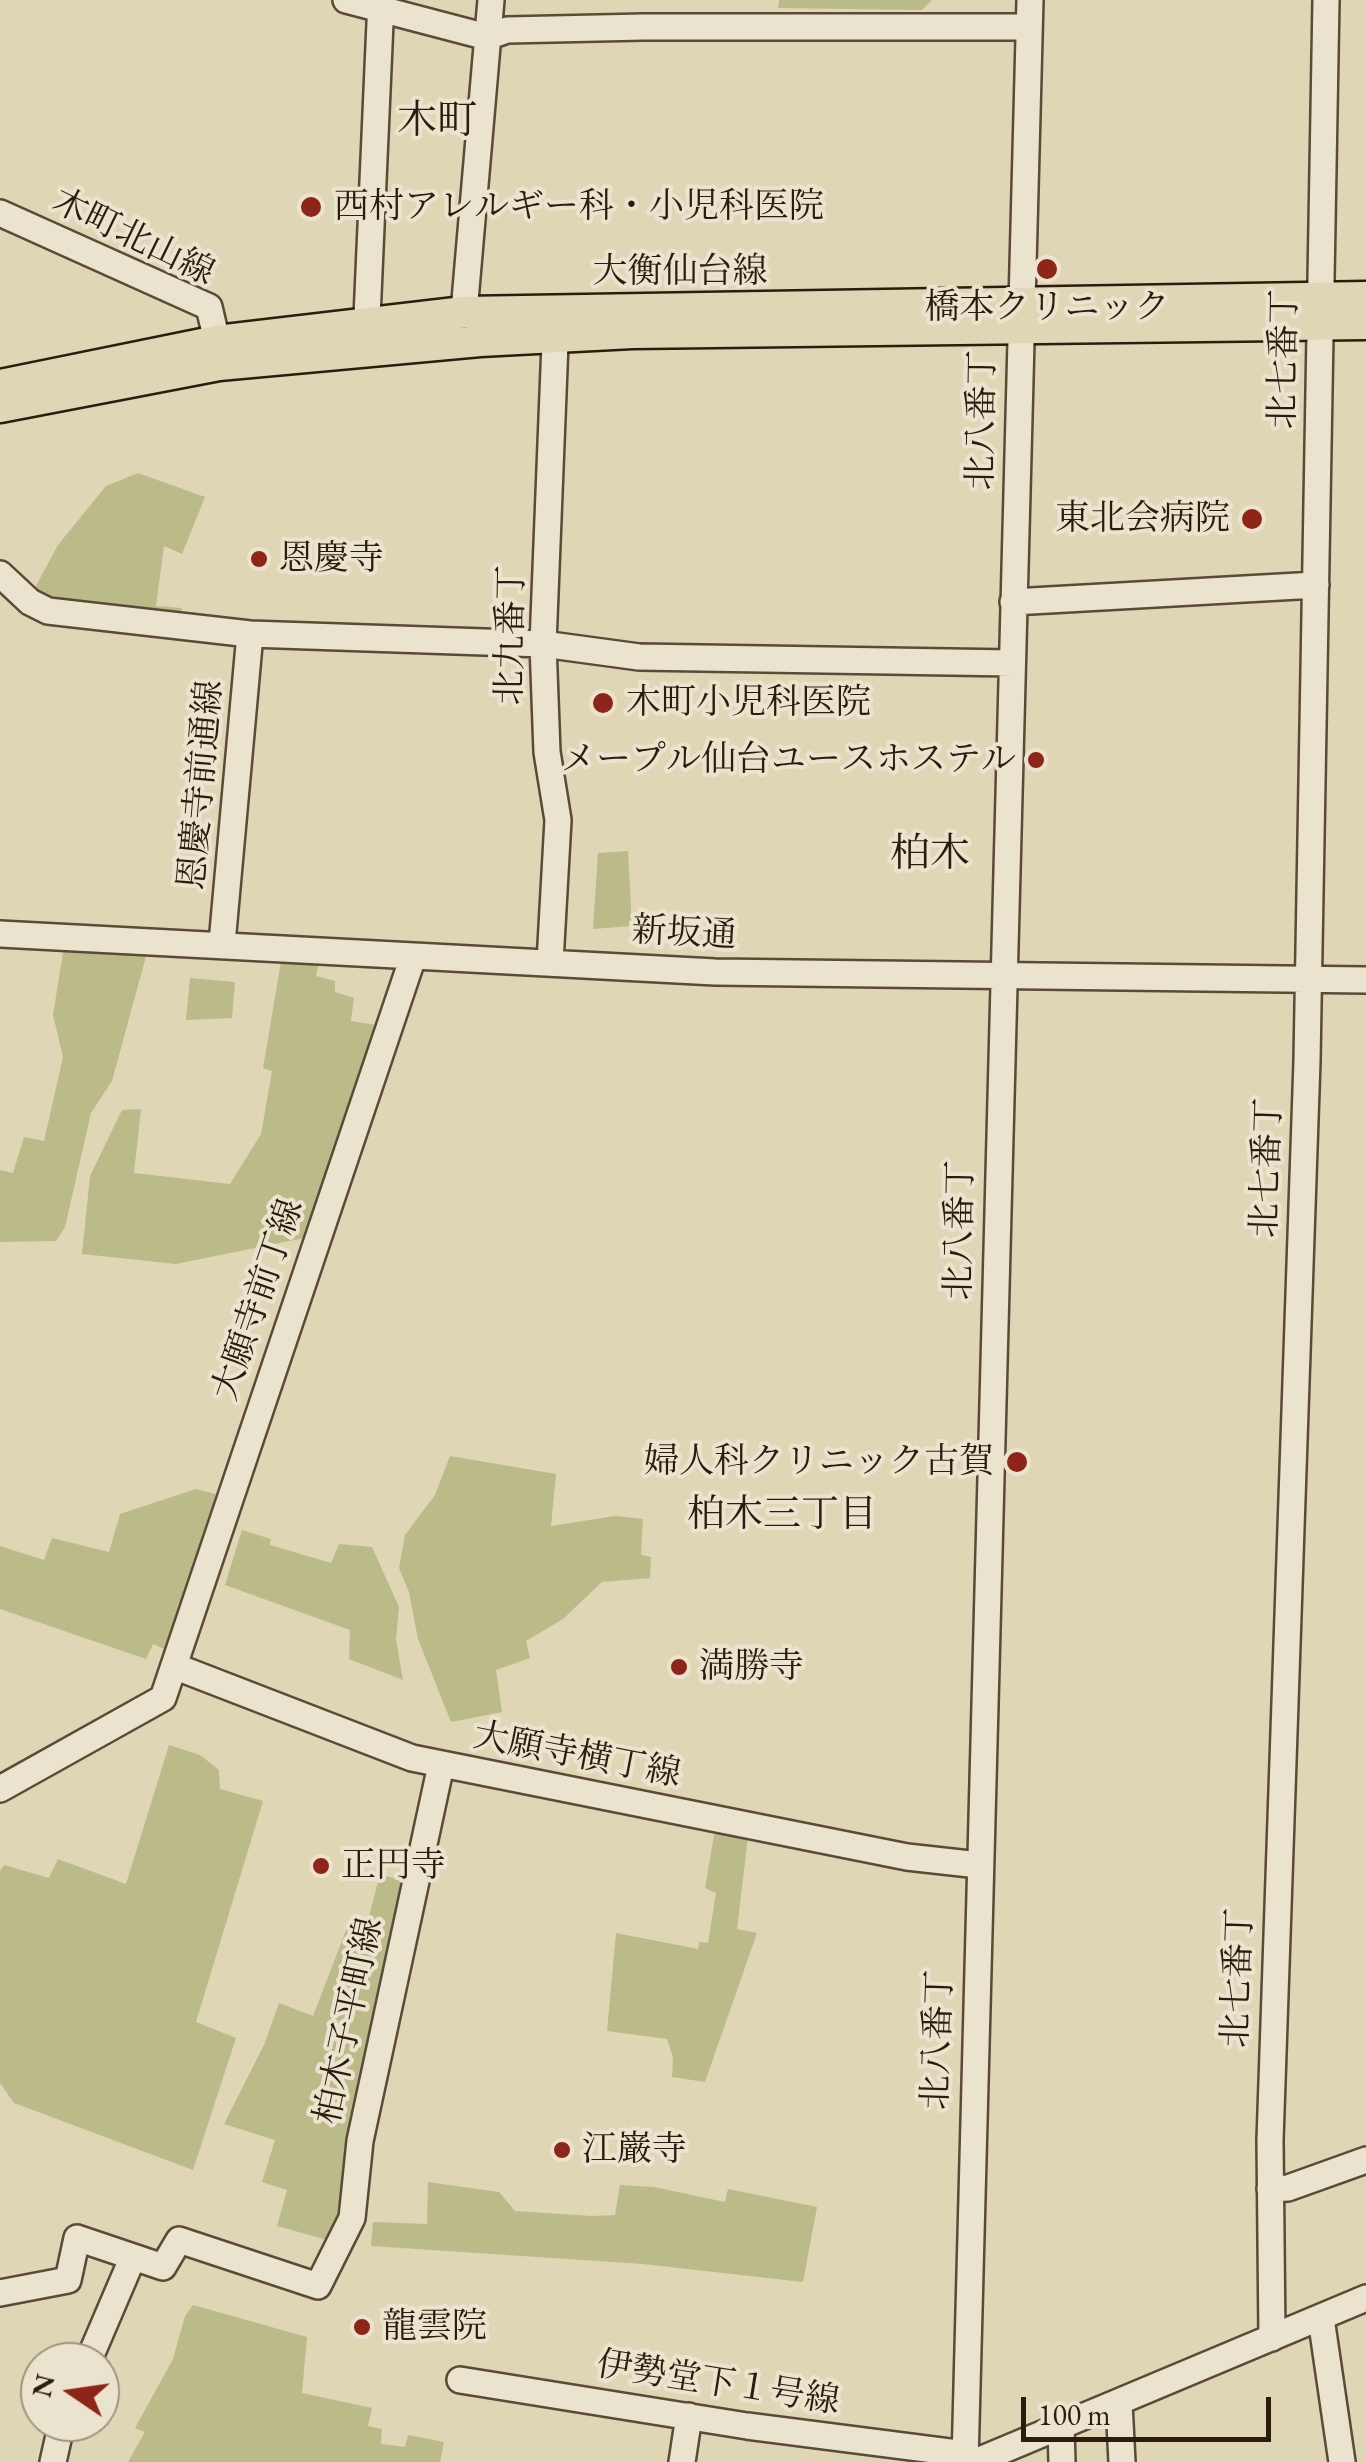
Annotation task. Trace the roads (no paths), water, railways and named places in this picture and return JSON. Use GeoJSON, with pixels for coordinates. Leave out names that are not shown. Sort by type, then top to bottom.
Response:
{"type":"FeatureCollection","features":[{"type":"Feature","properties":{"kind":"main road","name":"大衡仙台線"},"geometry":{"type":"LineString","coordinates":[[0,407],[219,365],[317,357],[366,336],[464,312],[556,308],[1020,315],[1322,311],[1366,297]]}},
{"type":"Feature","properties":{"kind":"main road","name":"大衡仙台線"},"geometry":{"type":"LineString","coordinates":[[1322,311],[1366,324]]}},
{"type":"Feature","properties":{"kind":"main road","name":"大衡仙台線"},"geometry":{"type":"LineString","coordinates":[[0,385],[217,341],[366,336],[555,340],[632,332],[1020,315]]}},
{"type":"Feature","properties":{"kind":"main road"},"geometry":{"type":"LineString","coordinates":[[0,422],[317,357]]}},
{"type":"Feature","properties":{"kind":"street"},"geometry":{"type":"LineString","coordinates":[[346,0],[380,3],[487,37],[507,30],[625,27],[1029,28]]}},
{"type":"Feature","properties":{"kind":"street"},"geometry":{"type":"LineString","coordinates":[[464,312],[490,0]]}},
{"type":"Feature","properties":{"kind":"street","name":"北八番丁"},"geometry":{"type":"LineString","coordinates":[[969,2459],[979,1865],[1030,0]]}},
{"type":"Feature","properties":{"kind":"street","name":"北七番丁"},"geometry":{"type":"LineString","coordinates":[[1272,2338],[1270,2189],[1308,978],[1326,0]]}},
{"type":"Feature","properties":{"kind":"street"},"geometry":{"type":"LineString","coordinates":[[366,336],[380,3]]}},
{"type":"Feature","properties":{"kind":"street","name":"木町北山線"},"geometry":{"type":"LineString","coordinates":[[0,213],[208,307],[217,341]]}},
{"type":"Feature","properties":{"kind":"street","name":"北九番丁"},"geometry":{"type":"LineString","coordinates":[[550,962],[558,820],[547,752],[543,644],[556,308]]}},
{"type":"Feature","properties":{"kind":"street"},"geometry":{"type":"LineString","coordinates":[[0,574],[30,602],[48,611],[250,634],[543,644],[640,657],[1012,662]]}},
{"type":"Feature","properties":{"kind":"street"},"geometry":{"type":"LineString","coordinates":[[1013,602],[1316,585]]}},
{"type":"Feature","properties":{"kind":"street","name":"恩慶寺前通線"},"geometry":{"type":"LineString","coordinates":[[222,943],[250,634]]}},
{"type":"Feature","properties":{"kind":"street","name":"新坂通"},"geometry":{"type":"LineString","coordinates":[[0,934],[807,974],[1366,980]]}},
{"type":"Feature","properties":{"kind":"street","name":"大願寺前丁線"},"geometry":{"type":"LineString","coordinates":[[0,1789],[163,1698],[414,957]]}},
{"type":"Feature","properties":{"kind":"street","name":"大願寺横丁線"},"geometry":{"type":"LineString","coordinates":[[174,1666],[412,1758],[907,1857],[979,1865]]}},
{"type":"Feature","properties":{"kind":"street","name":"柏木子平町線"},"geometry":{"type":"LineString","coordinates":[[134,2258],[163,2267],[178,2240],[318,2286],[352,2218],[360,2140],[441,1765]]}},
{"type":"Feature","properties":{"kind":"street"},"geometry":{"type":"LineString","coordinates":[[1270,2189],[1288,2188],[1366,2160]]}},
{"type":"Feature","properties":{"kind":"street"},"geometry":{"type":"LineString","coordinates":[[0,2292],[68,2280],[78,2238],[134,2258],[97,2342]]}},
{"type":"Feature","properties":{"kind":"street"},"geometry":{"type":"LineString","coordinates":[[969,2459],[1061,2428],[1366,2298]]}},
{"type":"Feature","properties":{"kind":"street"},"geometry":{"type":"LineString","coordinates":[[1321,2318],[1342,2462]]}},
{"type":"Feature","properties":{"kind":"street","name":"伊勢堂下１号線"},"geometry":{"type":"LineString","coordinates":[[460,2380],[969,2459]]}},
{"type":"Feature","properties":{"kind":"street"},"geometry":{"type":"LineString","coordinates":[[1119,2403],[1122,2462]]}},
{"type":"Feature","properties":{"kind":"street"},"geometry":{"type":"LineString","coordinates":[[682,2462],[689,2416]]}},
{"type":"Feature","properties":{"kind":"street"},"geometry":{"type":"LineString","coordinates":[[1061,2428],[1062,2462]]}},
{"type":"Feature","properties":{"kind":"place","name":"西村アレルギー科・小児科医院"},"geometry":{"type":"Point","coordinates":[311,207]}},
{"type":"Feature","properties":{"kind":"place","name":"橋本クリニック"},"geometry":{"type":"Point","coordinates":[1047,269]}},
{"type":"Feature","properties":{"kind":"place","name":"東北会病院"},"geometry":{"type":"Point","coordinates":[1252,519]}},
{"type":"Feature","properties":{"kind":"place","name":"恩慶寺"},"geometry":{"type":"Point","coordinates":[259,559]}},
{"type":"Feature","properties":{"kind":"place","name":"木町小児科医院"},"geometry":{"type":"Point","coordinates":[603,703]}},
{"type":"Feature","properties":{"kind":"place","name":"メープル仙台ユースホステル"},"geometry":{"type":"Point","coordinates":[1036,760]}},
{"type":"Feature","properties":{"kind":"place","name":"婦人科クリニック古賀"},"geometry":{"type":"Point","coordinates":[1017,1462]}},
{"type":"Feature","properties":{"kind":"place","name":"満勝寺"},"geometry":{"type":"Point","coordinates":[679,1667]}},
{"type":"Feature","properties":{"kind":"place","name":"正円寺"},"geometry":{"type":"Point","coordinates":[321,1866]}},
{"type":"Feature","properties":{"kind":"place","name":"江巌寺"},"geometry":{"type":"Point","coordinates":[562,2150]}},
{"type":"Feature","properties":{"kind":"place","name":"龍雲院"},"geometry":{"type":"Point","coordinates":[362,2327]}},
{"type":"Feature","properties":{"kind":"district","name":"木町"},"geometry":{"type":"Point","coordinates":[437,122]}},
{"type":"Feature","properties":{"kind":"district","name":"柏木"},"geometry":{"type":"Point","coordinates":[930,855]}},
{"type":"Feature","properties":{"kind":"district","name":"柏木三丁目"},"geometry":{"type":"Point","coordinates":[782,1516]}}]}
